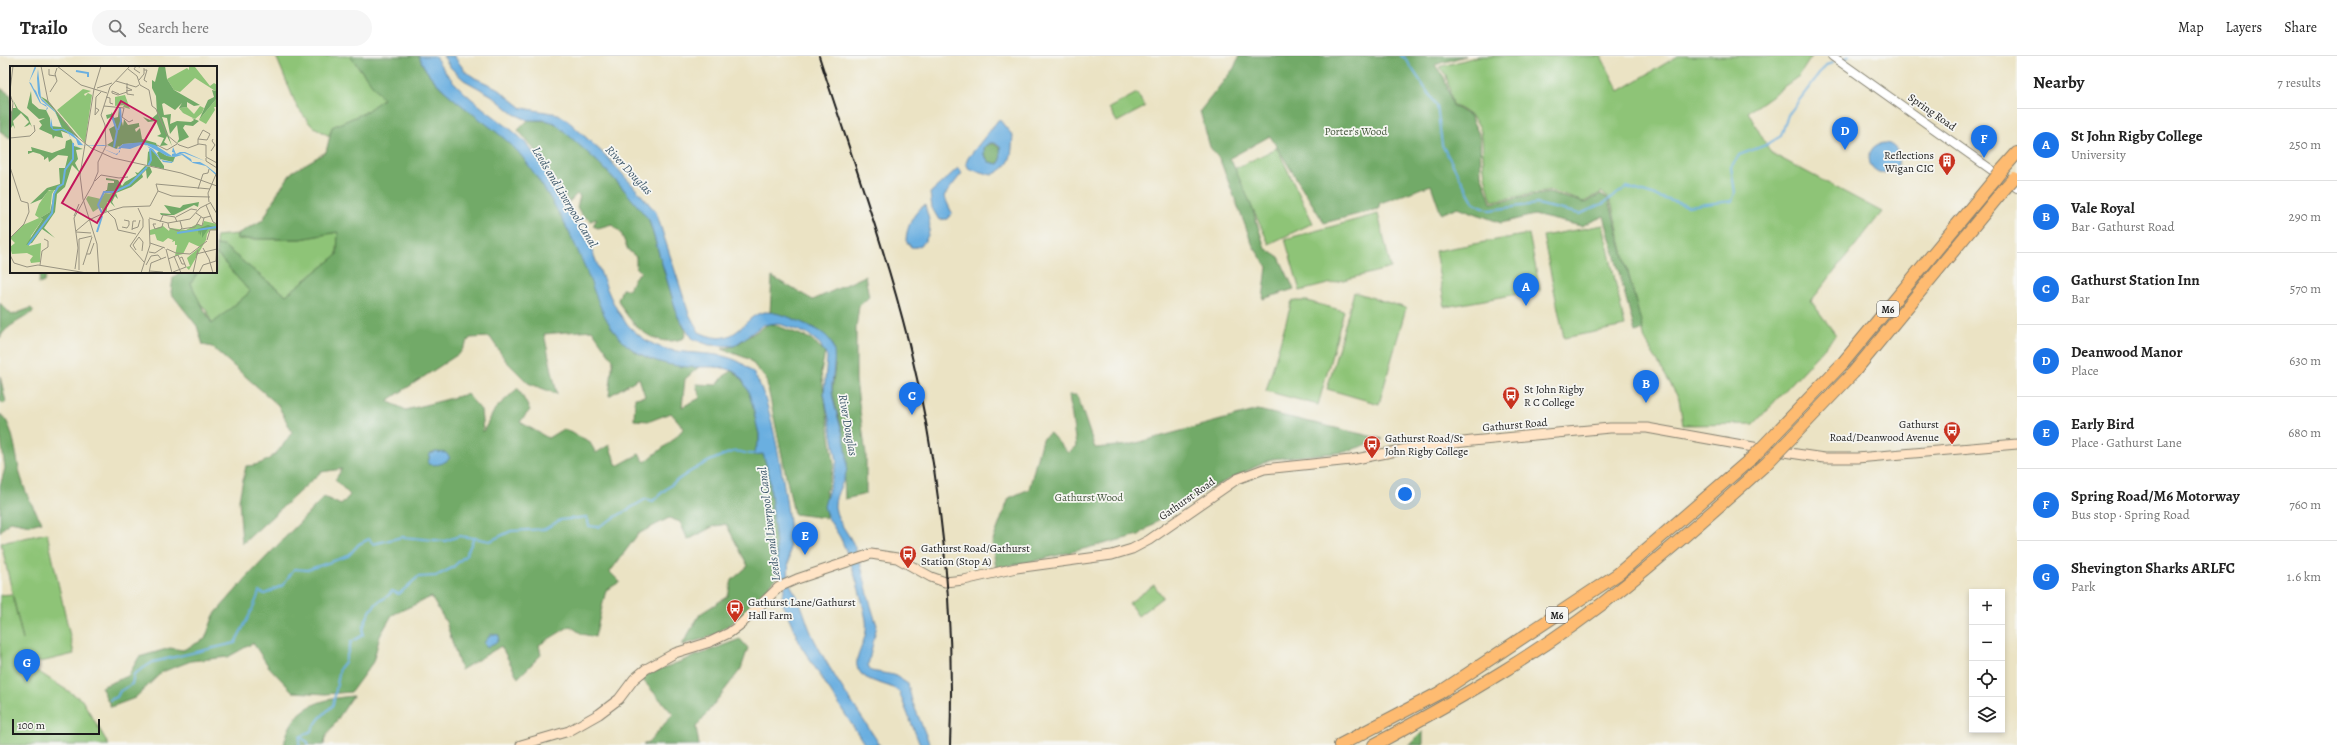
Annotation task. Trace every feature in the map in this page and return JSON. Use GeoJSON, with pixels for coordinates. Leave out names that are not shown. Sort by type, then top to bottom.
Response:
{"type":"FeatureCollection","features":[{"type":"Feature","properties":{"kind":"highway","name":"M6"},"geometry":{"type":"LineString","coordinates":[[1340,745],[1439,693],[1618,574],[1753,456],[1842,364],[1997,175],[2017,153]]}},
{"type":"Feature","properties":{"kind":"highway","name":"M6"},"geometry":{"type":"LineString","coordinates":[[1374,745],[1445,707],[1544,645],[1626,586],[1766,464],[1852,373],[2005,188],[2016,180]]}},
{"type":"Feature","properties":{"kind":"main road","name":"Gathurst Road"},"geometry":{"type":"LineString","coordinates":[[521,745],[569,731],[599,714],[619,698],[634,679],[646,668],[674,653],[710,642],[729,633],[747,619],[776,588],[788,582],[845,561],[862,556],[878,554],[891,556],[931,577],[945,582],[964,580],[1031,566],[1089,559],[1132,549],[1149,540],[1237,479],[1254,472],[1284,466],[1351,460],[1412,448],[1610,428],[1654,429],[1824,458],[1857,458],[2017,444]]}},
{"type":"Feature","properties":{"kind":"street","name":"Spring Road"},"geometry":{"type":"LineString","coordinates":[[1832,56],[2016,180]]}},
{"type":"Feature","properties":{"kind":"green space"},"geometry":{"type":"Polygon","coordinates":[[[276,56],[350,56],[383,99],[364,113],[332,127],[329,136],[311,125],[297,107],[276,56]]]}},
{"type":"Feature","properties":{"kind":"green space"},"geometry":{"type":"Polygon","coordinates":[[[350,56],[419,56],[426,70],[436,83],[449,95],[506,139],[527,162],[545,188],[561,216],[582,258],[604,313],[616,333],[624,342],[631,349],[659,362],[680,366],[699,367],[685,379],[682,407],[700,398],[696,384],[717,385],[724,376],[732,371],[739,376],[748,390],[754,408],[759,434],[759,441],[753,455],[763,453],[769,474],[779,575],[746,613],[713,636],[682,645],[700,614],[728,596],[732,580],[748,566],[726,524],[712,527],[688,540],[680,522],[669,518],[638,534],[610,572],[620,582],[606,590],[595,637],[582,634],[570,626],[539,645],[541,655],[518,678],[501,646],[461,670],[446,622],[431,597],[392,615],[380,636],[373,662],[351,692],[326,694],[293,692],[269,667],[253,643],[228,657],[191,661],[162,672],[135,698],[111,707],[101,687],[128,676],[139,657],[170,648],[183,650],[205,639],[214,615],[249,575],[324,497],[341,505],[350,495],[335,480],[342,469],[321,472],[242,544],[239,499],[246,466],[262,463],[268,460],[283,445],[292,432],[278,405],[212,347],[203,345],[197,326],[171,293],[173,278],[178,273],[197,273],[191,283],[212,324],[250,292],[217,254],[217,245],[224,246],[286,295],[337,255],[338,232],[301,239],[237,239],[237,234],[263,220],[278,192],[292,172],[326,152],[332,127],[364,113],[383,99],[350,56]],[[592,330],[544,334],[557,394],[528,383],[506,361],[490,337],[470,338],[460,353],[387,401],[406,410],[467,394],[481,410],[483,432],[495,409],[518,388],[530,410],[520,422],[548,438],[563,429],[589,441],[596,453],[609,445],[617,466],[639,454],[645,462],[673,440],[684,428],[671,413],[650,421],[634,420],[635,398],[645,396],[639,378],[609,396],[613,360],[592,330]]]}},
{"type":"Feature","properties":{"kind":"green space","name":"Porter's Wood"},"geometry":{"type":"Polygon","coordinates":[[[1239,56],[1465,56],[1435,65],[1444,77],[1453,106],[1470,116],[1480,136],[1481,174],[1491,203],[1549,193],[1585,203],[1601,194],[1609,200],[1643,330],[1635,332],[1604,216],[1581,226],[1534,215],[1501,223],[1458,207],[1441,214],[1431,185],[1380,203],[1378,209],[1324,223],[1270,136],[1230,158],[1250,202],[1265,248],[1279,257],[1294,289],[1263,299],[1267,267],[1253,246],[1220,160],[1210,147],[1200,111],[1234,68],[1239,56]]]}},
{"type":"Feature","properties":{"kind":"green space"},"geometry":{"type":"Polygon","coordinates":[[[1479,56],[1601,56],[1619,91],[1678,56],[1812,56],[1799,76],[1748,112],[1771,153],[1882,212],[1811,301],[1836,335],[1754,424],[1683,425],[1679,399],[1645,340],[1611,202],[1602,192],[1584,202],[1551,191],[1492,201],[1487,185],[1482,138],[1478,124],[1465,111],[1453,105],[1446,75],[1439,67],[1479,56]]]}},
{"type":"Feature","properties":{"kind":"green space"},"geometry":{"type":"Polygon","coordinates":[[[0,88],[10,94],[10,138],[0,131],[0,88]]]}},
{"type":"Feature","properties":{"kind":"green space"},"geometry":{"type":"Polygon","coordinates":[[[1137,93],[1145,107],[1117,122],[1109,108],[1137,93]]]}},
{"type":"Feature","properties":{"kind":"green space"},"geometry":{"type":"Polygon","coordinates":[[[528,120],[551,121],[565,131],[599,163],[644,211],[649,220],[678,317],[686,331],[684,338],[673,341],[663,341],[654,338],[645,333],[629,318],[618,300],[622,289],[629,289],[635,277],[641,272],[636,267],[636,257],[628,250],[621,233],[612,224],[598,228],[593,226],[597,218],[591,221],[581,214],[577,207],[580,196],[577,194],[569,202],[533,148],[518,130],[528,120]]]}},
{"type":"Feature","properties":{"kind":"green space"},"geometry":{"type":"Polygon","coordinates":[[[993,143],[1001,149],[1001,160],[997,164],[989,162],[983,152],[985,146],[993,143]]]}},
{"type":"Feature","properties":{"kind":"green space"},"geometry":{"type":"Polygon","coordinates":[[[1277,148],[1313,223],[1269,244],[1234,169],[1277,148]]]}},
{"type":"Feature","properties":{"kind":"green space"},"geometry":{"type":"Polygon","coordinates":[[[1378,214],[1391,268],[1300,291],[1285,239],[1378,214]]]}},
{"type":"Feature","properties":{"kind":"green space"},"geometry":{"type":"Polygon","coordinates":[[[1603,225],[1625,326],[1564,338],[1543,236],[1603,225]]]}},
{"type":"Feature","properties":{"kind":"green space"},"geometry":{"type":"Polygon","coordinates":[[[338,232],[337,255],[286,295],[224,246],[217,245],[217,236],[237,234],[237,239],[301,239],[338,232]]]}},
{"type":"Feature","properties":{"kind":"green space"},"geometry":{"type":"Polygon","coordinates":[[[1529,234],[1540,290],[1445,307],[1435,251],[1529,234]]]}},
{"type":"Feature","properties":{"kind":"green space"},"geometry":{"type":"Polygon","coordinates":[[[217,254],[250,292],[212,324],[206,309],[198,302],[191,283],[197,273],[217,273],[217,254]]]}},
{"type":"Feature","properties":{"kind":"green space"},"geometry":{"type":"Polygon","coordinates":[[[40,273],[47,273],[44,282],[39,284],[40,273]]]}},
{"type":"Feature","properties":{"kind":"green space"},"geometry":{"type":"Polygon","coordinates":[[[865,276],[869,297],[859,306],[856,328],[856,381],[866,455],[866,494],[845,499],[844,480],[847,463],[841,426],[832,392],[835,365],[815,328],[770,313],[772,277],[813,300],[865,276]]]}},
{"type":"Feature","properties":{"kind":"green space"},"geometry":{"type":"Polygon","coordinates":[[[1354,292],[1406,308],[1379,404],[1327,389],[1354,292]]]}},
{"type":"Feature","properties":{"kind":"green space"},"geometry":{"type":"Polygon","coordinates":[[[1292,301],[1307,301],[1344,311],[1318,405],[1266,391],[1292,301]]]}},
{"type":"Feature","properties":{"kind":"green space"},"geometry":{"type":"Polygon","coordinates":[[[0,303],[12,315],[31,308],[34,311],[10,326],[0,338],[0,303]]]}},
{"type":"Feature","properties":{"kind":"green space"},"geometry":{"type":"Polygon","coordinates":[[[770,323],[811,339],[825,352],[821,372],[834,465],[826,492],[826,518],[794,514],[766,379],[749,359],[722,349],[734,346],[770,323]]]}},
{"type":"Feature","properties":{"kind":"green space"},"geometry":{"type":"Polygon","coordinates":[[[0,376],[6,402],[3,404],[0,401],[0,376]]]}},
{"type":"Feature","properties":{"kind":"green space","name":"Gathurst Wood"},"geometry":{"type":"Polygon","coordinates":[[[1069,395],[1077,395],[1095,448],[1129,445],[1258,410],[1383,439],[1345,452],[1272,459],[1180,503],[1139,535],[1035,561],[996,568],[992,543],[1009,498],[1029,489],[1042,439],[1050,433],[1068,453],[1076,446],[1069,395]]]}},
{"type":"Feature","properties":{"kind":"green space"},"geometry":{"type":"Polygon","coordinates":[[[0,414],[9,426],[24,486],[30,502],[42,522],[30,525],[10,521],[0,532],[0,486],[5,468],[0,433],[0,414]]]}},
{"type":"Feature","properties":{"kind":"green space"},"geometry":{"type":"Polygon","coordinates":[[[47,533],[74,654],[28,665],[82,700],[109,745],[0,745],[0,595],[12,594],[23,640],[1,543],[47,533]]]}},
{"type":"Feature","properties":{"kind":"green space"},"geometry":{"type":"Polygon","coordinates":[[[1154,585],[1163,597],[1138,616],[1129,603],[1154,585]]]}},
{"type":"Feature","properties":{"kind":"green space"},"geometry":{"type":"Polygon","coordinates":[[[740,639],[748,648],[741,669],[696,727],[699,745],[643,745],[650,741],[673,714],[640,677],[740,639]]]}},
{"type":"Feature","properties":{"kind":"green space"},"geometry":{"type":"Polygon","coordinates":[[[353,696],[325,738],[324,745],[284,745],[293,722],[308,707],[341,697],[353,696]]]}},
{"type":"Feature","properties":{"kind":"green space"},"geometry":{"type":"Polygon","coordinates":[[[1423,731],[1423,745],[1409,745],[1423,731]]]}},
{"type":"Feature","properties":{"kind":"water","name":"Leeds and Liverpool Canal"},"geometry":{"type":"Polygon","coordinates":[[[419,56],[435,56],[454,83],[515,133],[528,146],[564,198],[585,236],[613,302],[625,322],[637,334],[656,345],[671,350],[726,357],[746,366],[754,374],[761,386],[767,404],[778,450],[790,532],[788,572],[790,584],[822,654],[880,745],[865,745],[801,646],[783,604],[782,596],[785,587],[784,577],[779,575],[769,474],[763,454],[753,455],[759,441],[759,434],[750,397],[740,377],[723,368],[681,366],[659,362],[638,353],[622,340],[613,330],[600,307],[581,258],[562,219],[548,194],[524,159],[513,146],[438,84],[426,70],[419,56]]]}},
{"type":"Feature","properties":{"kind":"water"},"geometry":{"type":"Polygon","coordinates":[[[443,56],[454,56],[465,71],[475,78],[497,88],[522,108],[558,114],[566,119],[606,156],[656,212],[689,314],[699,332],[712,337],[731,335],[758,314],[772,312],[797,320],[823,333],[828,338],[832,344],[834,353],[832,392],[844,438],[847,457],[845,476],[835,502],[836,513],[856,550],[877,625],[868,665],[871,671],[894,675],[908,684],[912,701],[930,745],[920,745],[899,692],[889,686],[866,678],[858,669],[857,660],[865,635],[866,620],[859,589],[849,558],[824,506],[837,461],[824,393],[827,357],[820,344],[808,334],[777,323],[763,325],[734,346],[709,345],[693,339],[678,317],[649,220],[621,186],[599,163],[555,123],[545,120],[528,120],[514,114],[491,95],[464,80],[451,68],[443,56]]]}},
{"type":"Feature","properties":{"kind":"water"},"geometry":{"type":"Polygon","coordinates":[[[999,119],[1013,136],[1010,160],[1004,168],[992,175],[969,169],[966,163],[968,158],[999,119]],[[989,143],[984,147],[984,155],[989,162],[998,164],[1001,160],[1000,147],[995,143],[989,143]]]}},
{"type":"Feature","properties":{"kind":"water"},"geometry":{"type":"Polygon","coordinates":[[[1884,143],[1890,144],[1898,152],[1898,164],[1890,172],[1884,173],[1878,172],[1870,164],[1869,158],[1870,152],[1878,144],[1884,143]]]}},
{"type":"Feature","properties":{"kind":"water"},"geometry":{"type":"Polygon","coordinates":[[[958,168],[962,173],[944,196],[952,213],[947,219],[939,220],[932,208],[930,193],[958,168]]]}},
{"type":"Feature","properties":{"kind":"water"},"geometry":{"type":"Polygon","coordinates":[[[925,205],[930,224],[928,234],[924,243],[920,246],[911,247],[906,241],[909,225],[917,211],[925,205]]]}},
{"type":"Feature","properties":{"kind":"water"},"geometry":{"type":"Polygon","coordinates":[[[436,452],[446,453],[450,458],[440,464],[428,464],[430,454],[436,452]]]}},
{"type":"Feature","properties":{"kind":"water"},"geometry":{"type":"Polygon","coordinates":[[[491,634],[499,635],[498,641],[487,647],[484,643],[491,634]]]}},
{"type":"Feature","properties":{"kind":"waterway"},"geometry":{"type":"LineString","coordinates":[[1401,56],[1405,58],[1437,106],[1442,145],[1474,203],[1490,210],[1537,204],[1580,214],[1604,203],[1627,187],[1688,206],[1732,201],[1735,193],[1731,167],[1739,155],[1766,145],[1781,136],[1788,115],[1826,65],[1833,63]]}},
{"type":"Feature","properties":{"kind":"waterway"},"geometry":{"type":"LineString","coordinates":[[1844,59],[1849,56]]}},
{"type":"Feature","properties":{"kind":"waterway"},"geometry":{"type":"LineString","coordinates":[[300,737],[311,731],[319,719],[333,705],[340,668],[345,662],[351,642],[363,635],[365,623],[374,606],[388,596],[392,591],[399,594],[418,577],[436,576],[452,568],[466,555],[474,538],[490,541],[511,531],[545,529],[560,520],[587,517],[589,526],[598,527],[646,499],[653,501],[680,478],[721,456],[735,451],[750,454],[756,453]]}},
{"type":"Feature","properties":{"kind":"waterway"},"geometry":{"type":"LineString","coordinates":[[110,700],[117,697],[120,691],[132,684],[134,674],[153,662],[235,643],[251,612],[259,592],[265,594],[283,585],[294,569],[307,570],[348,556],[359,544],[369,539],[373,544],[402,537],[445,541],[459,536],[474,538]]}},
{"type":"Feature","properties":{"kind":"waterway"},"geometry":{"type":"LineString","coordinates":[[299,745],[300,737],[308,742],[308,745]]}},
{"type":"Feature","properties":{"kind":"railway"},"geometry":{"type":"LineString","coordinates":[[819,56],[899,304],[929,440],[937,491],[948,592],[951,694],[950,745]]}},
{"type":"Feature","properties":{"kind":"place","name":"Deanwood Manor"},"geometry":{"type":"Point","coordinates":[1845,150]}},
{"type":"Feature","properties":{"kind":"place","name":"Spring Road/M6 Motorway"},"geometry":{"type":"Point","coordinates":[1984,158]}},
{"type":"Feature","properties":{"kind":"place","name":"Reflections Wigan CIC"},"geometry":{"type":"Point","coordinates":[1947,176]}},
{"type":"Feature","properties":{"kind":"place","name":"St John Rigby College"},"geometry":{"type":"Point","coordinates":[1526,306]}},
{"type":"Feature","properties":{"kind":"place","name":"Vale Royal"},"geometry":{"type":"Point","coordinates":[1646,403]}},
{"type":"Feature","properties":{"kind":"place","name":"St John Rigby R C College"},"geometry":{"type":"Point","coordinates":[1511,410]}},
{"type":"Feature","properties":{"kind":"place","name":"Gathurst Station Inn"},"geometry":{"type":"Point","coordinates":[912,415]}},
{"type":"Feature","properties":{"kind":"place","name":"Gathurst Road/Deanwood Avenue"},"geometry":{"type":"Point","coordinates":[1952,445]}},
{"type":"Feature","properties":{"kind":"place","name":"Gathurst Road/St John Rigby College"},"geometry":{"type":"Point","coordinates":[1372,459]}},
{"type":"Feature","properties":{"kind":"place","name":"Early Bird"},"geometry":{"type":"Point","coordinates":[805,555]}},
{"type":"Feature","properties":{"kind":"place","name":"Gathurst Road/Gathurst Station (Stop A)"},"geometry":{"type":"Point","coordinates":[908,569]}},
{"type":"Feature","properties":{"kind":"place","name":"Gathurst Lane/Gathurst Hall Farm"},"geometry":{"type":"Point","coordinates":[735,623]}},
{"type":"Feature","properties":{"kind":"place","name":"Shevington Sharks ARLFC"},"geometry":{"type":"Point","coordinates":[27,682]}},
{"type":"Feature","properties":{"kind":"water label","name":"River Douglas"},"geometry":{"type":"Point","coordinates":[629,170]}},
{"type":"Feature","properties":{"kind":"water label","name":"River Douglas"},"geometry":{"type":"Point","coordinates":[848,425]}}]}
